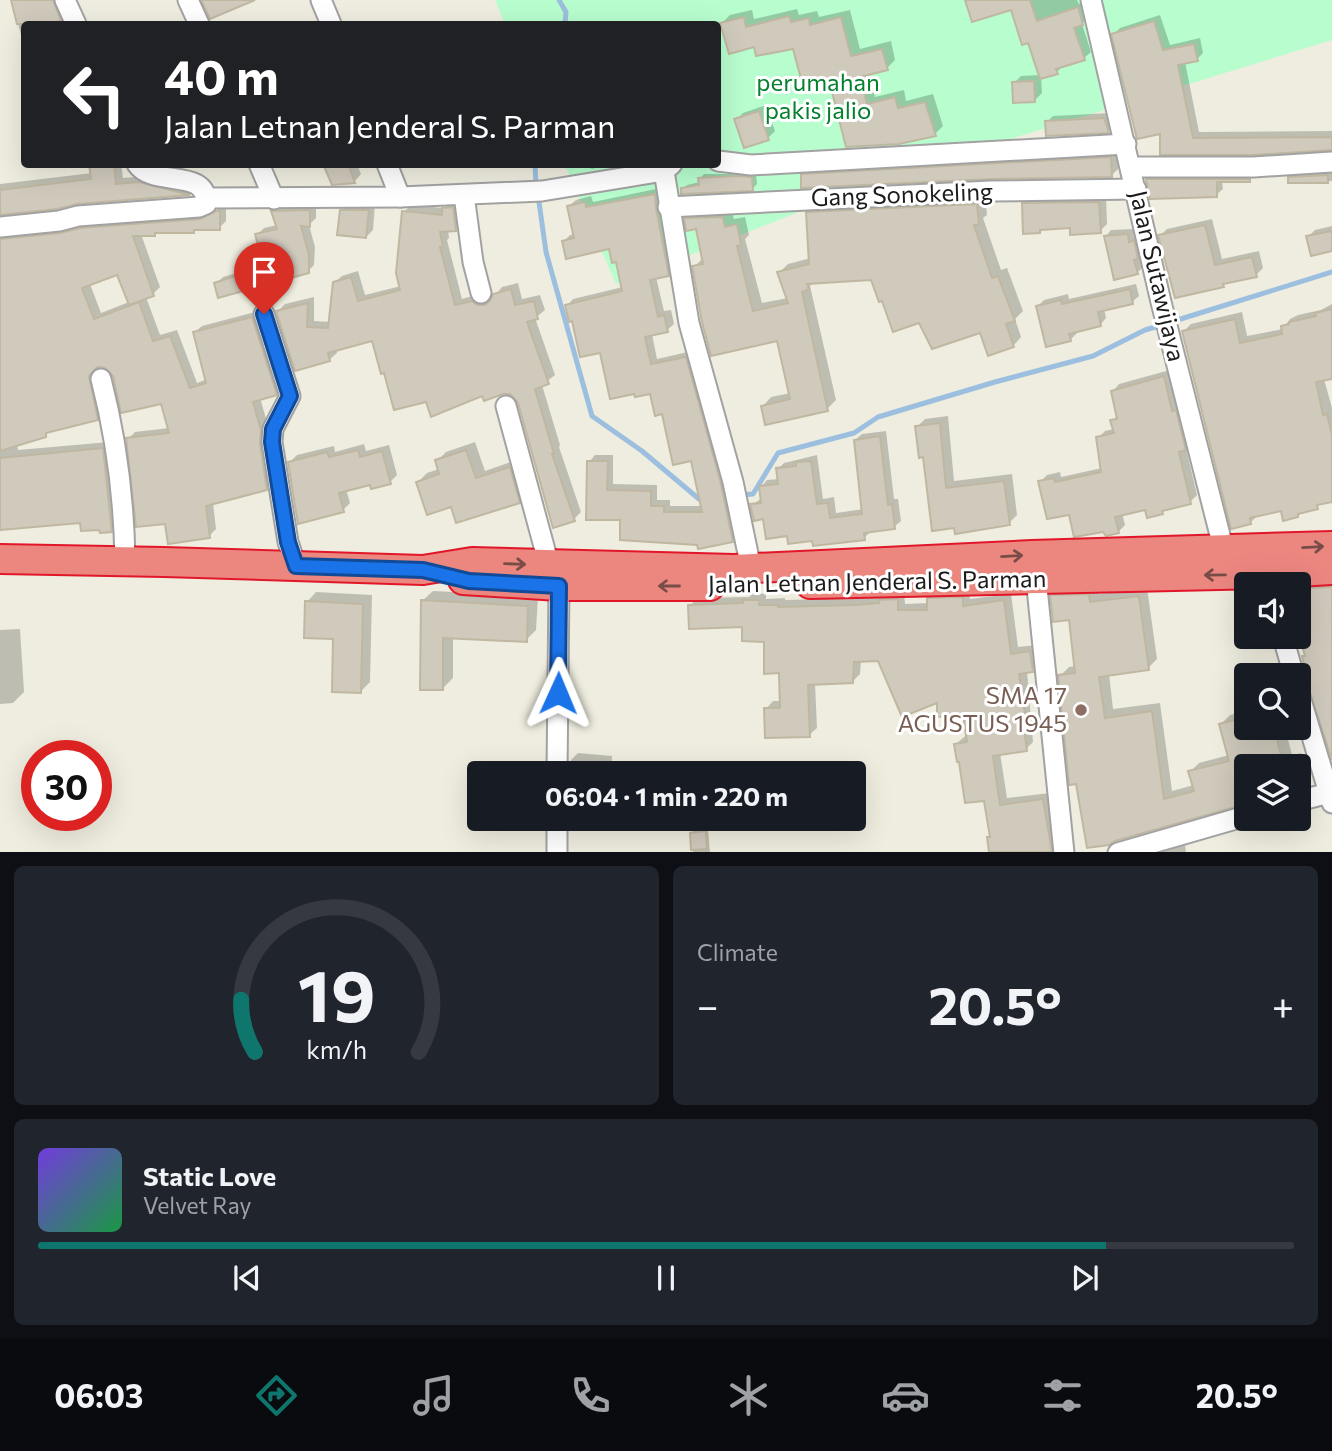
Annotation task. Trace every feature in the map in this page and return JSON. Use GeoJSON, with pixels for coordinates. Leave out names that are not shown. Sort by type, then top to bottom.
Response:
{"type":"FeatureCollection","features":[{"type":"Feature","properties":{"kind":"highway","name":"Jalan Letnan Jenderal S. Parman"},"geometry":{"type":"LineString","coordinates":[[554,576],[1031,555],[1332,546]]}},
{"type":"Feature","properties":{"kind":"highway","name":"Jalan Letnan Jenderal S. Parman"},"geometry":{"type":"LineString","coordinates":[[0,559],[423,570],[472,562],[554,576],[748,586],[1036,578],[1234,579]]}},
{"type":"Feature","properties":{"kind":"highway","name":"Jalan Letnan Jenderal S. Parman"},"geometry":{"type":"LineString","coordinates":[[1311,573],[1332,570]]}},
{"type":"Feature","properties":{"kind":"street"},"geometry":{"type":"LineString","coordinates":[[65,0],[75,21]]}},
{"type":"Feature","properties":{"kind":"street"},"geometry":{"type":"LineString","coordinates":[[188,0],[198,21]]}},
{"type":"Feature","properties":{"kind":"street"},"geometry":{"type":"LineString","coordinates":[[321,0],[330,21]]}},
{"type":"Feature","properties":{"kind":"street","name":"Jalan Sutawijaya"},"geometry":{"type":"LineString","coordinates":[[1091,0],[1161,302],[1224,551]]}},
{"type":"Feature","properties":{"kind":"street"},"geometry":{"type":"LineString","coordinates":[[721,161],[751,165],[1126,144]]}},
{"type":"Feature","properties":{"kind":"street"},"geometry":{"type":"LineString","coordinates":[[1131,167],[1254,167],[1332,162]]}},
{"type":"Feature","properties":{"kind":"street"},"geometry":{"type":"LineString","coordinates":[[0,227],[59,221],[78,216],[199,207],[206,204],[205,192],[199,185],[190,181],[150,176],[140,168]]}},
{"type":"Feature","properties":{"kind":"street"},"geometry":{"type":"LineString","coordinates":[[261,168],[274,199]]}},
{"type":"Feature","properties":{"kind":"street"},"geometry":{"type":"LineString","coordinates":[[389,168],[400,197]]}},
{"type":"Feature","properties":{"kind":"street"},"geometry":{"type":"LineString","coordinates":[[206,198],[400,197],[542,191],[668,168],[668,207],[689,323],[733,482],[751,568]]}},
{"type":"Feature","properties":{"kind":"street","name":"Gang Sonokeling"},"geometry":{"type":"LineString","coordinates":[[668,207],[991,191],[1136,189]]}},
{"type":"Feature","properties":{"kind":"street"},"geometry":{"type":"LineString","coordinates":[[464,195],[473,262],[481,293]]}},
{"type":"Feature","properties":{"kind":"street"},"geometry":{"type":"LineString","coordinates":[[264,314],[290,396],[273,429],[272,442],[288,542],[296,566]]}},
{"type":"Feature","properties":{"kind":"street"},"geometry":{"type":"LineString","coordinates":[[102,379],[115,435],[124,521],[125,561]]}},
{"type":"Feature","properties":{"kind":"street"},"geometry":{"type":"LineString","coordinates":[[506,406],[554,576],[557,761]]}},
{"type":"Feature","properties":{"kind":"street"},"geometry":{"type":"LineString","coordinates":[[1036,578],[1064,852]]}},
{"type":"Feature","properties":{"kind":"street"},"geometry":{"type":"LineString","coordinates":[[1311,733],[1331,798],[1311,800]]}},
{"type":"Feature","properties":{"kind":"street"},"geometry":{"type":"LineString","coordinates":[[1118,852],[1234,819]]}},
{"type":"Feature","properties":{"kind":"street"},"geometry":{"type":"LineString","coordinates":[[557,831],[557,852]]}},
{"type":"Feature","properties":{"kind":"green space","name":"perumahan pakis jalio"},"geometry":{"type":"Polygon","coordinates":[[[495,0],[1332,0],[1332,40],[893,175],[616,284],[566,168],[721,168],[721,21],[504,21],[495,0]]]}},
{"type":"Feature","properties":{"kind":"building"},"geometry":{"type":"Polygon","coordinates":[[[11,0],[53,0],[61,21],[21,21],[21,24],[17,24],[11,0]]]}},
{"type":"Feature","properties":{"kind":"building"},"geometry":{"type":"Polygon","coordinates":[[[201,0],[255,0],[210,19],[201,0]]]}},
{"type":"Feature","properties":{"kind":"building"},"geometry":{"type":"Polygon","coordinates":[[[965,0],[1030,0],[1037,21],[1078,7],[1083,25],[1074,28],[1085,60],[1056,69],[1058,74],[1040,79],[1028,43],[1022,45],[1011,10],[972,22],[965,0]]]}},
{"type":"Feature","properties":{"kind":"building"},"geometry":{"type":"Polygon","coordinates":[[[789,16],[791,22],[809,18],[810,25],[841,17],[851,56],[882,49],[888,70],[860,77],[867,104],[895,97],[898,108],[925,102],[936,136],[899,144],[846,147],[830,84],[804,90],[793,49],[756,56],[754,47],[729,54],[721,23],[744,17],[746,27],[789,16]]]}},
{"type":"Feature","properties":{"kind":"building"},"geometry":{"type":"Polygon","coordinates":[[[1154,21],[1163,50],[1194,44],[1198,61],[1178,65],[1193,138],[1332,137],[1332,150],[1254,155],[1160,155],[1160,134],[1137,139],[1111,34],[1154,21]]]}},
{"type":"Feature","properties":{"kind":"building"},"geometry":{"type":"Polygon","coordinates":[[[1034,81],[1035,102],[1013,103],[1012,82],[1034,81]]]}},
{"type":"Feature","properties":{"kind":"building"},"geometry":{"type":"Polygon","coordinates":[[[759,111],[769,140],[744,148],[734,119],[759,111]]]}},
{"type":"Feature","properties":{"kind":"building"},"geometry":{"type":"Polygon","coordinates":[[[1104,118],[1109,133],[1046,136],[1045,121],[1104,118]]]}},
{"type":"Feature","properties":{"kind":"building"},"geometry":{"type":"Polygon","coordinates":[[[1111,157],[1112,177],[991,179],[801,188],[801,174],[1111,157]]]}},
{"type":"Feature","properties":{"kind":"building"},"geometry":{"type":"Polygon","coordinates":[[[90,168],[114,168],[116,184],[139,182],[190,195],[77,204],[57,209],[0,215],[0,190],[91,179],[90,168]]]}},
{"type":"Feature","properties":{"kind":"building"},"geometry":{"type":"Polygon","coordinates":[[[325,168],[349,168],[355,183],[332,185],[325,168]]]}},
{"type":"Feature","properties":{"kind":"building"},"geometry":{"type":"Polygon","coordinates":[[[1328,175],[1328,183],[1288,183],[1288,177],[1328,175]]]}},
{"type":"Feature","properties":{"kind":"building"},"geometry":{"type":"Polygon","coordinates":[[[752,177],[753,191],[681,194],[681,188],[699,185],[698,178],[752,177]]]}},
{"type":"Feature","properties":{"kind":"building"},"geometry":{"type":"Polygon","coordinates":[[[1146,179],[1250,179],[1250,182],[1217,182],[1217,197],[1150,199],[1146,179]]]}},
{"type":"Feature","properties":{"kind":"building"},"geometry":{"type":"Polygon","coordinates":[[[655,194],[669,276],[650,280],[658,317],[664,315],[668,332],[645,337],[651,364],[686,357],[720,480],[733,542],[698,549],[697,545],[620,540],[620,520],[586,520],[587,461],[608,461],[607,490],[651,491],[651,506],[664,506],[664,512],[702,512],[691,461],[673,465],[662,414],[655,416],[650,394],[610,399],[600,353],[580,357],[572,321],[569,322],[565,305],[622,291],[616,262],[612,263],[609,249],[566,259],[562,241],[574,238],[567,206],[585,202],[586,207],[655,194]]]}},
{"type":"Feature","properties":{"kind":"building"},"geometry":{"type":"Polygon","coordinates":[[[1099,202],[1101,233],[1070,235],[1070,228],[1023,234],[1022,203],[1099,202]]]}},
{"type":"Feature","properties":{"kind":"building"},"geometry":{"type":"Polygon","coordinates":[[[977,204],[979,225],[974,225],[992,278],[998,276],[1015,321],[1006,324],[1014,347],[988,356],[980,333],[932,349],[919,323],[893,332],[871,280],[807,284],[809,289],[802,292],[828,411],[765,425],[761,406],[790,399],[777,341],[711,356],[692,266],[703,264],[696,229],[686,231],[684,218],[723,217],[725,227],[737,224],[741,245],[737,246],[753,311],[788,303],[777,272],[809,264],[806,212],[977,204]]]}},
{"type":"Feature","properties":{"kind":"building"},"geometry":{"type":"Polygon","coordinates":[[[453,207],[456,231],[440,232],[443,247],[440,247],[455,305],[472,301],[477,305],[485,305],[493,294],[511,289],[515,305],[534,301],[538,319],[527,322],[549,384],[535,389],[552,454],[575,521],[553,528],[518,403],[510,394],[484,401],[482,396],[431,417],[426,402],[394,410],[372,341],[328,353],[330,361],[295,371],[276,311],[308,303],[307,327],[328,328],[333,282],[351,277],[358,301],[400,290],[396,273],[402,211],[442,215],[442,208],[453,207]]]}},
{"type":"Feature","properties":{"kind":"building"},"geometry":{"type":"Polygon","coordinates":[[[310,210],[310,227],[301,226],[309,255],[309,273],[218,298],[214,283],[264,267],[255,234],[277,229],[271,211],[310,210]]]}},
{"type":"Feature","properties":{"kind":"building"},"geometry":{"type":"Polygon","coordinates":[[[340,210],[369,210],[366,238],[337,235],[340,210]]]}},
{"type":"Feature","properties":{"kind":"building"},"geometry":{"type":"Polygon","coordinates":[[[220,211],[220,230],[133,236],[154,296],[129,305],[117,275],[82,288],[94,319],[139,302],[153,341],[170,336],[190,388],[206,383],[193,332],[252,317],[277,395],[253,402],[261,430],[260,444],[267,490],[206,506],[210,538],[168,544],[165,524],[136,527],[126,438],[169,433],[161,404],[121,413],[113,376],[105,368],[97,367],[89,376],[98,420],[46,433],[46,437],[0,451],[0,239],[60,233],[80,228],[200,219],[220,211]]]}},
{"type":"Feature","properties":{"kind":"building"},"geometry":{"type":"Polygon","coordinates":[[[1205,225],[1215,265],[1252,257],[1257,277],[1175,298],[1158,235],[1205,225]]]}},
{"type":"Feature","properties":{"kind":"building"},"geometry":{"type":"Polygon","coordinates":[[[1332,231],[1332,251],[1311,256],[1306,236],[1332,231]]]}},
{"type":"Feature","properties":{"kind":"building"},"geometry":{"type":"Polygon","coordinates":[[[1128,234],[1129,242],[1134,240],[1138,259],[1134,260],[1138,274],[1114,280],[1104,236],[1128,234]]]}},
{"type":"Feature","properties":{"kind":"building"},"geometry":{"type":"Polygon","coordinates":[[[1130,289],[1133,304],[1098,312],[1101,326],[1069,334],[1071,341],[1046,347],[1036,306],[1061,300],[1062,304],[1130,289]]]}},
{"type":"Feature","properties":{"kind":"building"},"geometry":{"type":"Polygon","coordinates":[[[1332,309],[1332,379],[1316,382],[1323,415],[1327,414],[1332,435],[1332,502],[1317,505],[1318,509],[1283,521],[1281,511],[1250,518],[1251,524],[1231,529],[1182,331],[1235,319],[1240,343],[1282,334],[1281,326],[1289,322],[1332,309]]]}},
{"type":"Feature","properties":{"kind":"building"},"geometry":{"type":"Polygon","coordinates":[[[1164,376],[1172,411],[1176,410],[1186,450],[1179,452],[1191,504],[1162,511],[1163,514],[1147,518],[1145,510],[1115,517],[1119,533],[1106,536],[1103,532],[1074,537],[1069,515],[1047,519],[1038,481],[1054,478],[1055,482],[1101,472],[1096,437],[1114,433],[1110,420],[1117,419],[1111,391],[1164,376]]]}},
{"type":"Feature","properties":{"kind":"building"},"geometry":{"type":"Polygon","coordinates":[[[940,423],[946,488],[1004,481],[1010,525],[955,534],[954,528],[932,531],[923,457],[919,458],[915,426],[940,423]]]}},
{"type":"Feature","properties":{"kind":"building"},"geometry":{"type":"Polygon","coordinates":[[[880,436],[888,505],[892,504],[895,529],[864,533],[865,540],[813,546],[812,541],[788,544],[787,536],[766,539],[763,519],[754,521],[750,504],[761,503],[759,486],[778,484],[776,468],[811,461],[817,504],[828,503],[830,518],[862,514],[854,440],[880,436]]]}},
{"type":"Feature","properties":{"kind":"building"},"geometry":{"type":"Polygon","coordinates":[[[103,448],[112,532],[81,531],[80,523],[0,530],[0,458],[103,448]]]}},
{"type":"Feature","properties":{"kind":"building"},"geometry":{"type":"Polygon","coordinates":[[[358,450],[360,457],[382,451],[391,484],[371,489],[370,485],[339,493],[344,512],[298,524],[288,462],[327,452],[329,457],[358,450]]]}},
{"type":"Feature","properties":{"kind":"building"},"geometry":{"type":"Polygon","coordinates":[[[466,450],[476,478],[510,467],[520,503],[456,523],[451,507],[427,515],[416,482],[439,474],[435,460],[466,450]]]}},
{"type":"Feature","properties":{"kind":"building"},"geometry":{"type":"Polygon","coordinates":[[[1332,587],[1332,760],[1311,696],[1311,663],[1304,663],[1302,656],[1305,656],[1303,649],[1311,649],[1311,588],[1332,587]]]}},
{"type":"Feature","properties":{"kind":"building"},"geometry":{"type":"Polygon","coordinates":[[[1089,594],[1090,602],[1139,596],[1149,670],[1099,677],[1105,718],[1152,711],[1164,799],[1194,791],[1188,771],[1229,761],[1219,724],[1234,720],[1234,740],[1277,740],[1281,754],[1234,754],[1234,807],[1115,841],[1109,845],[1087,848],[1076,784],[1069,785],[1058,675],[1075,673],[1069,620],[1053,622],[1050,595],[1089,594]]]}},
{"type":"Feature","properties":{"kind":"building"},"geometry":{"type":"Polygon","coordinates":[[[963,597],[963,606],[1004,600],[1011,654],[1030,651],[1033,672],[1019,674],[1027,751],[993,756],[1000,805],[1043,799],[1052,852],[989,852],[987,837],[990,837],[984,801],[965,803],[957,762],[954,744],[967,742],[963,715],[937,717],[937,703],[902,717],[878,661],[854,662],[853,683],[808,685],[810,737],[765,738],[764,708],[780,708],[779,673],[764,674],[764,642],[742,641],[742,627],[689,629],[688,605],[760,600],[759,605],[778,607],[856,605],[898,599],[898,610],[927,610],[927,598],[963,597]]]}},
{"type":"Feature","properties":{"kind":"building"},"geometry":{"type":"Polygon","coordinates":[[[421,600],[528,606],[527,642],[443,638],[443,690],[420,690],[421,600]]]}},
{"type":"Feature","properties":{"kind":"building"},"geometry":{"type":"Polygon","coordinates":[[[305,601],[363,604],[361,693],[332,692],[333,639],[304,638],[305,601]]]}},
{"type":"Feature","properties":{"kind":"building"},"geometry":{"type":"Polygon","coordinates":[[[706,831],[707,849],[691,850],[690,833],[706,831]]]}},
{"type":"Feature","properties":{"kind":"waterway"},"geometry":{"type":"LineString","coordinates":[[559,0],[566,12],[565,21]]}},
{"type":"Feature","properties":{"kind":"waterway"},"geometry":{"type":"LineString","coordinates":[[535,168],[536,186]]}},
{"type":"Feature","properties":{"kind":"waterway"},"geometry":{"type":"LineString","coordinates":[[538,195],[546,252],[592,416],[642,451],[699,499],[704,498]]}},
{"type":"Feature","properties":{"kind":"waterway"},"geometry":{"type":"LineString","coordinates":[[1171,322],[1332,272]]}},
{"type":"Feature","properties":{"kind":"waterway"},"geometry":{"type":"LineString","coordinates":[[741,495],[753,494],[778,453],[854,433],[878,417],[1093,356],[1145,330],[1162,325]]}},
{"type":"Feature","properties":{"kind":"place","name":"SMA 17 AGUSTUS 1945"},"geometry":{"type":"Point","coordinates":[1081,710]}},
{"type":"Feature","properties":{"kind":"route"},"geometry":{"type":"LineString","coordinates":[[264,314],[290,396],[273,429],[272,442],[288,542],[296,566],[423,570],[469,581],[559,586],[558,693]]}}]}
